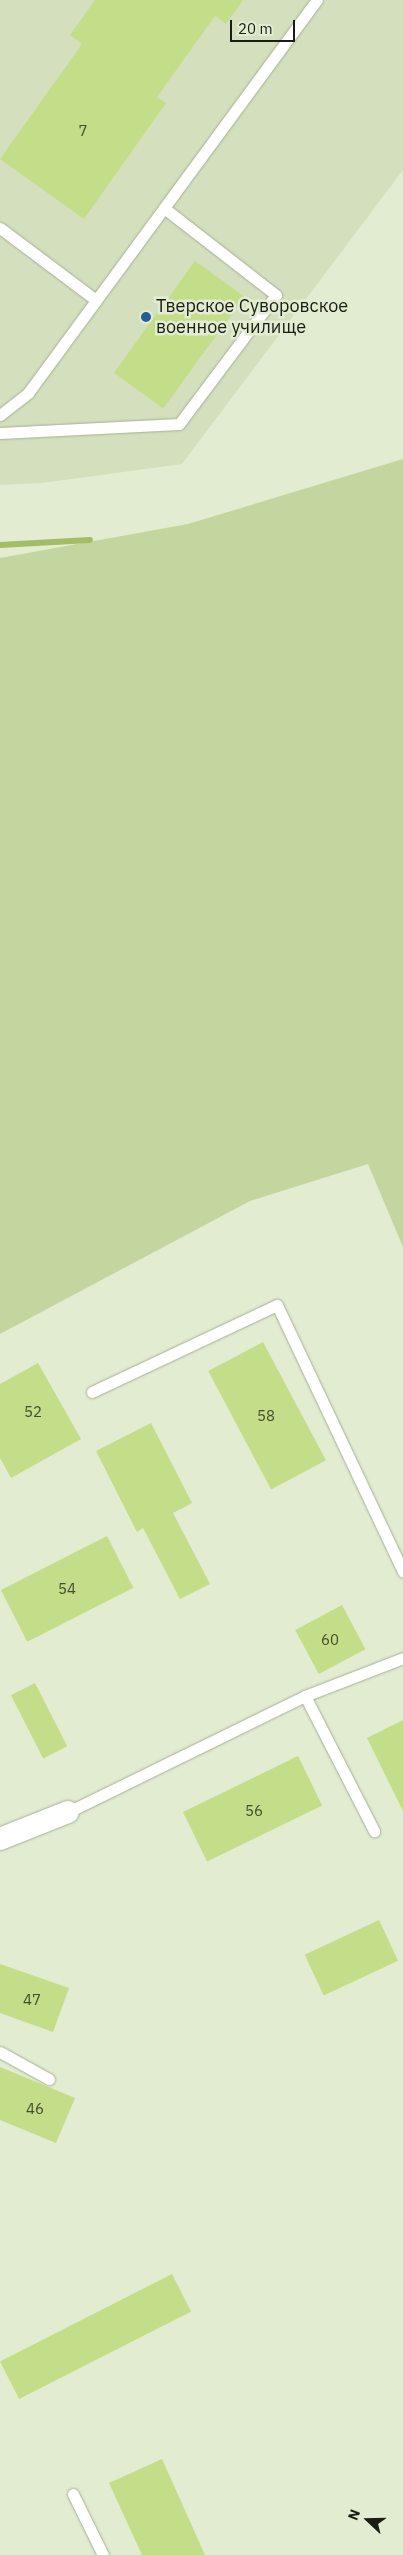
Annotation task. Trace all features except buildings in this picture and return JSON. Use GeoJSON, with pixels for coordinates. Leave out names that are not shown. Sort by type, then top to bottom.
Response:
{"type":"FeatureCollection","features":[{"type":"Feature","properties":{"kind":"street"},"geometry":{"type":"LineString","coordinates":[[0,1839],[68,1812]]}},
{"type":"Feature","properties":{"kind":"lane"},"geometry":{"type":"LineString","coordinates":[[0,415],[28,393],[317,0]]}},
{"type":"Feature","properties":{"kind":"lane"},"geometry":{"type":"LineString","coordinates":[[0,434],[179,424],[276,295],[164,208]]}},
{"type":"Feature","properties":{"kind":"lane"},"geometry":{"type":"LineString","coordinates":[[0,228],[96,300]]}},
{"type":"Feature","properties":{"kind":"lane"},"geometry":{"type":"LineString","coordinates":[[92,1392],[277,1304],[403,1572]]}},
{"type":"Feature","properties":{"kind":"lane"},"geometry":{"type":"LineString","coordinates":[[68,1812],[305,1696],[403,1658]]}},
{"type":"Feature","properties":{"kind":"lane"},"geometry":{"type":"LineString","coordinates":[[305,1696],[374,1831]]}},
{"type":"Feature","properties":{"kind":"lane"},"geometry":{"type":"LineString","coordinates":[[0,2052],[49,2079]]}},
{"type":"Feature","properties":{"kind":"lane"},"geometry":{"type":"LineString","coordinates":[[73,2494],[103,2555]]}},
{"type":"Feature","properties":{"kind":"shaded area","name":"Тверское Суворовское военное училище"},"geometry":{"type":"Polygon","coordinates":[[[0,0],[403,0],[403,170],[182,464],[42,483],[0,485],[0,0]]]}},
{"type":"Feature","properties":{"kind":"shaded area"},"geometry":{"type":"Polygon","coordinates":[[[403,459],[403,1247],[368,1164],[250,1201],[0,1334],[0,558],[188,524],[403,459]]]}},
{"type":"Feature","properties":{"kind":"waterway"},"geometry":{"type":"LineString","coordinates":[[0,545],[90,540]]}},
{"type":"Feature","properties":{"kind":"place","name":"Тверское Суворовское военное училище"},"geometry":{"type":"Point","coordinates":[146,317]}}]}
